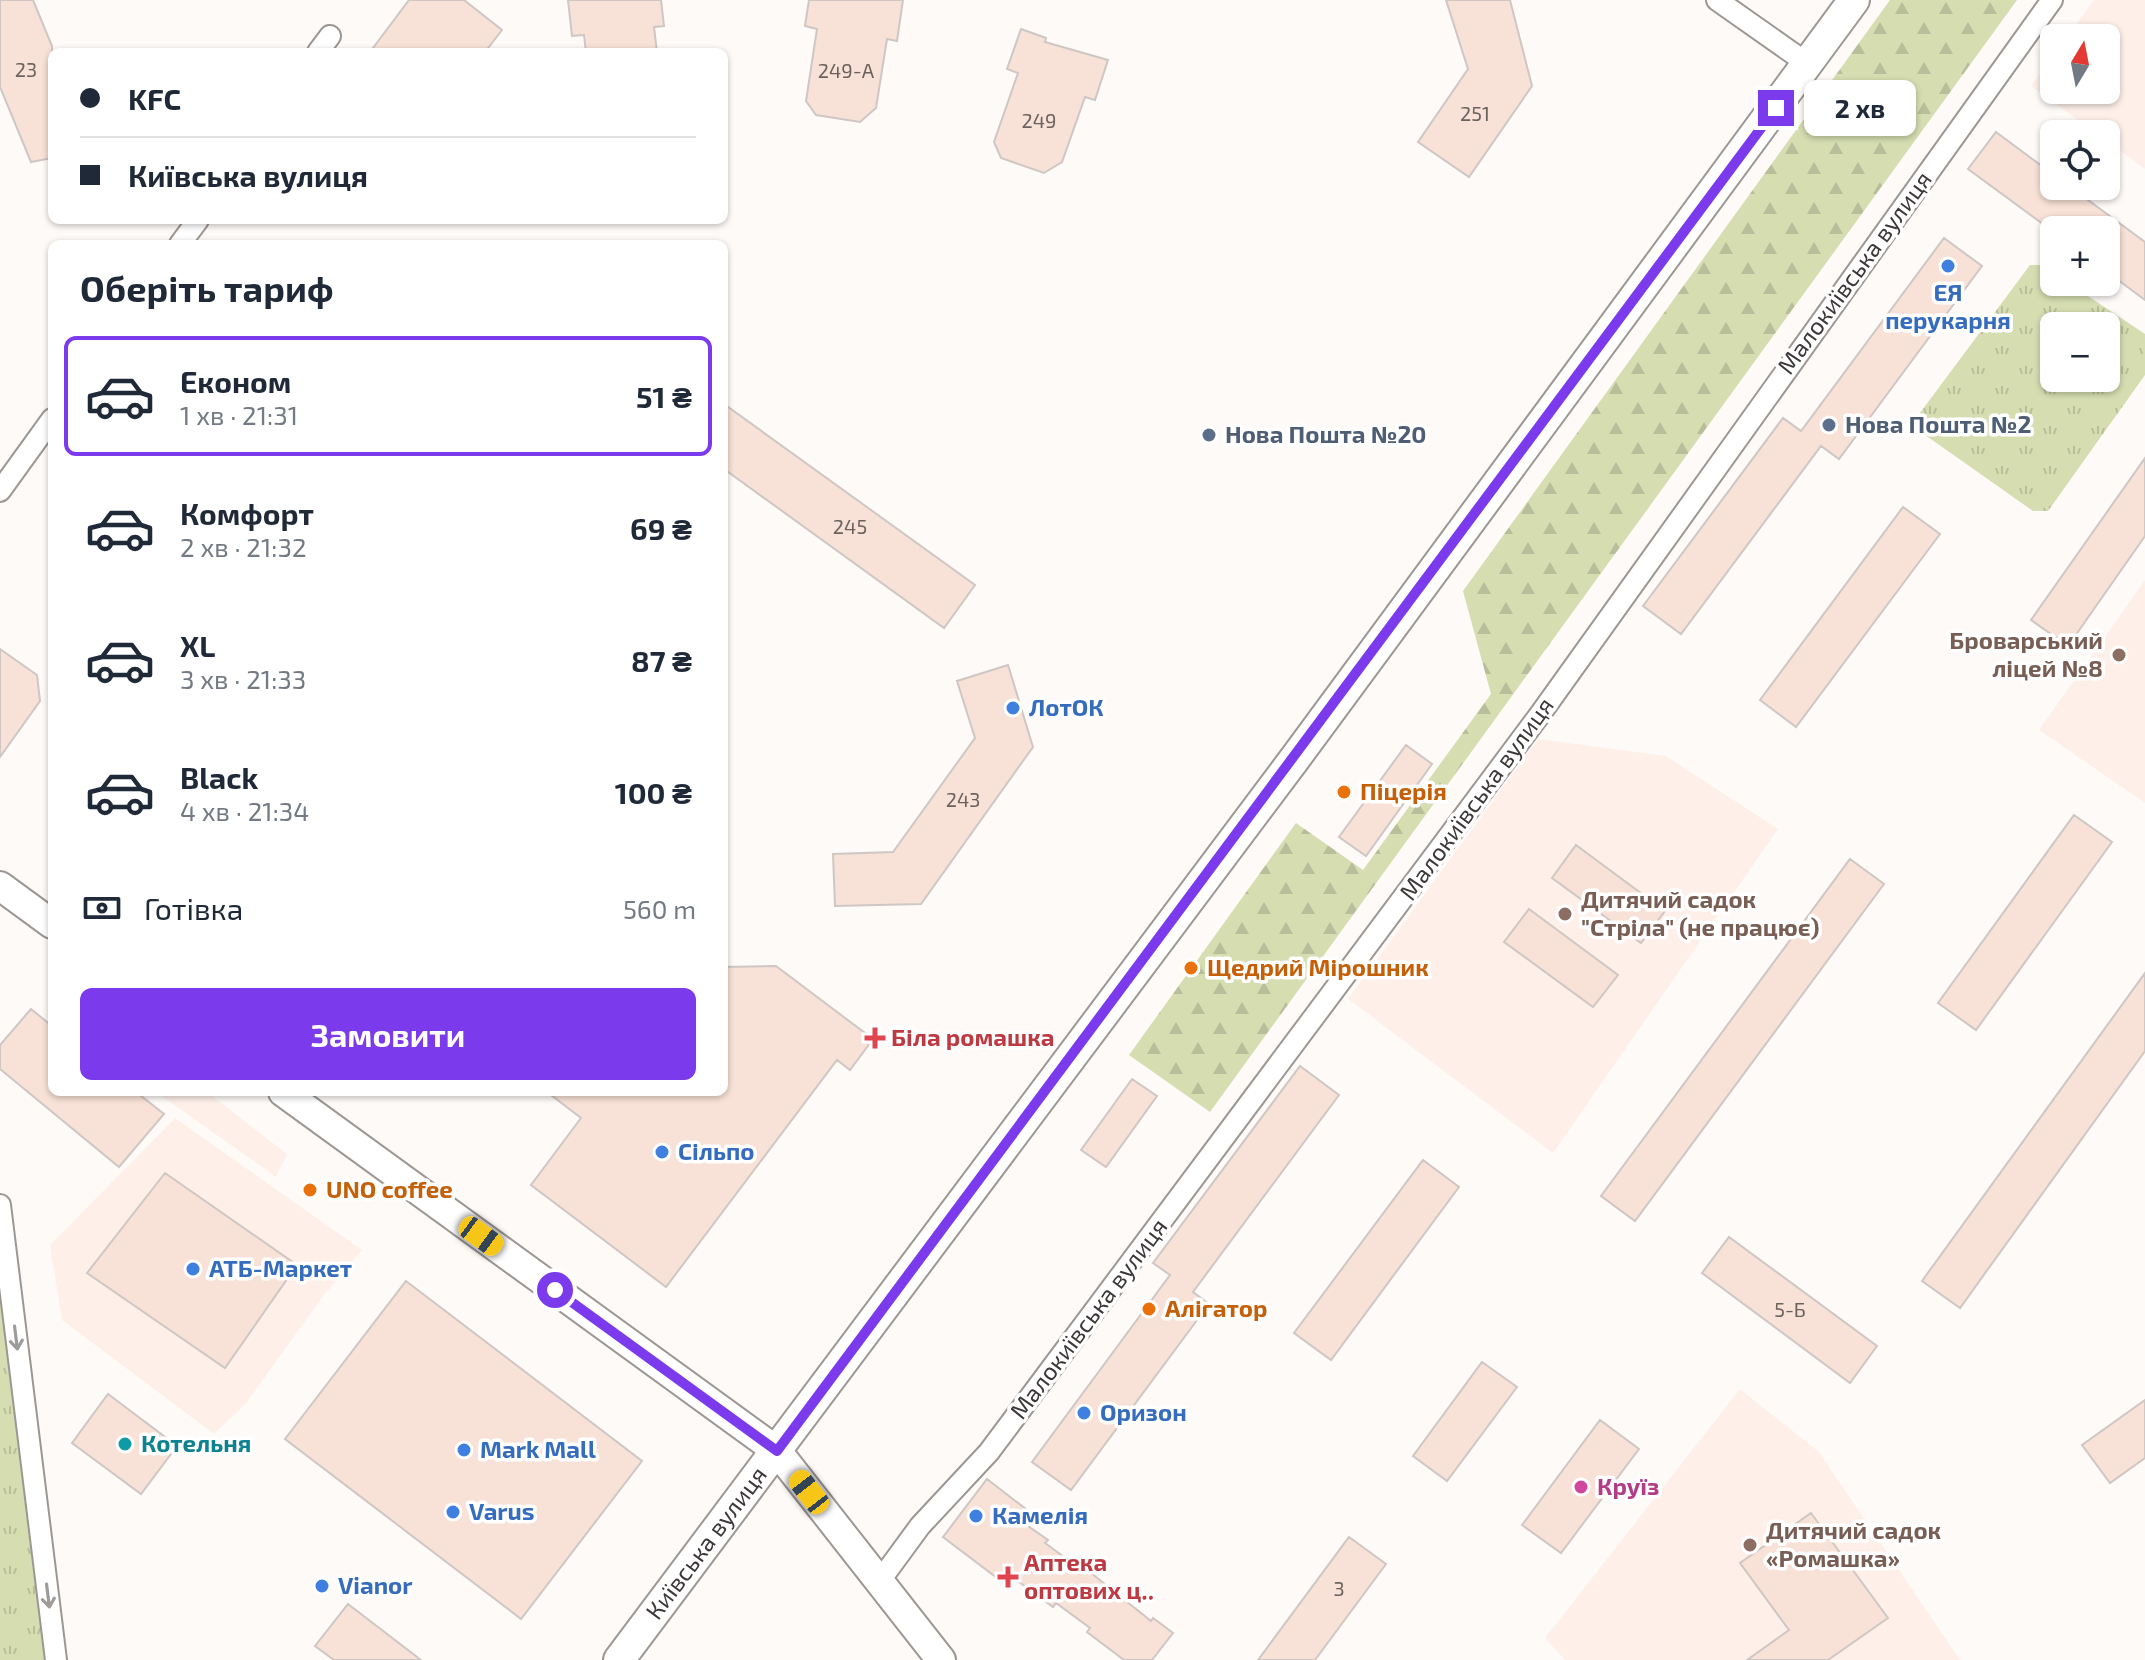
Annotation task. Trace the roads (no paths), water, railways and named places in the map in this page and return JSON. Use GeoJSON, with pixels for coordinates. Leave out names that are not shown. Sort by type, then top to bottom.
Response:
{"type":"FeatureCollection","features":[{"type":"Feature","properties":{"kind":"main road","name":"Київська вулиця"},"geometry":{"type":"LineString","coordinates":[[619,1660],[1854,0]]}},
{"type":"Feature","properties":{"kind":"street"},"geometry":{"type":"LineString","coordinates":[[1717,0],[1808,64]]}},
{"type":"Feature","properties":{"kind":"street","name":"Малокиївська вулиця"},"geometry":{"type":"LineString","coordinates":[[879,1582],[920,1526],[989,1452],[1466,814],[2052,0]]}},
{"type":"Feature","properties":{"kind":"street"},"geometry":{"type":"LineString","coordinates":[[0,491],[48,425]]}},
{"type":"Feature","properties":{"kind":"street"},"geometry":{"type":"LineString","coordinates":[[0,886],[48,921]]}},
{"type":"Feature","properties":{"kind":"street"},"geometry":{"type":"LineString","coordinates":[[289,1096],[777,1451],[941,1660]]}},
{"type":"Feature","properties":{"kind":"street"},"geometry":{"type":"LineString","coordinates":[[0,1205],[56,1660]]}},
{"type":"Feature","properties":{"kind":"place","name":"ЕЯ перукарня"},"geometry":{"type":"Point","coordinates":[1948,266]}},
{"type":"Feature","properties":{"kind":"place","name":"Нова Пошта №2"},"geometry":{"type":"Point","coordinates":[1829,425]}},
{"type":"Feature","properties":{"kind":"place","name":"Нова Пошта №20"},"geometry":{"type":"Point","coordinates":[1209,435]}},
{"type":"Feature","properties":{"kind":"place","name":"Броварський ліцей №8"},"geometry":{"type":"Point","coordinates":[2119,655]}},
{"type":"Feature","properties":{"kind":"place","name":"ЛотОК"},"geometry":{"type":"Point","coordinates":[1013,708]}},
{"type":"Feature","properties":{"kind":"place","name":"Піцерія"},"geometry":{"type":"Point","coordinates":[1344,792]}},
{"type":"Feature","properties":{"kind":"place","name":"Дитячий садок \"Стріла\" (не працює)"},"geometry":{"type":"Point","coordinates":[1565,914]}},
{"type":"Feature","properties":{"kind":"place","name":"Щедрий Мірошник"},"geometry":{"type":"Point","coordinates":[1191,968]}},
{"type":"Feature","properties":{"kind":"place","name":"Біла ромашка"},"geometry":{"type":"Point","coordinates":[875,1038]}},
{"type":"Feature","properties":{"kind":"place","name":"Сільпо"},"geometry":{"type":"Point","coordinates":[662,1152]}},
{"type":"Feature","properties":{"kind":"place","name":"UNO coffee"},"geometry":{"type":"Point","coordinates":[310,1190]}},
{"type":"Feature","properties":{"kind":"place","name":"АТБ-Маркет"},"geometry":{"type":"Point","coordinates":[193,1269]}},
{"type":"Feature","properties":{"kind":"place","name":"Алігатор"},"geometry":{"type":"Point","coordinates":[1149,1309]}},
{"type":"Feature","properties":{"kind":"place","name":"Оризон"},"geometry":{"type":"Point","coordinates":[1084,1413]}},
{"type":"Feature","properties":{"kind":"place","name":"Котельня"},"geometry":{"type":"Point","coordinates":[125,1444]}},
{"type":"Feature","properties":{"kind":"place","name":"Mark Mall"},"geometry":{"type":"Point","coordinates":[464,1450]}},
{"type":"Feature","properties":{"kind":"place","name":"Круїз"},"geometry":{"type":"Point","coordinates":[1581,1487]}},
{"type":"Feature","properties":{"kind":"place","name":"Varus"},"geometry":{"type":"Point","coordinates":[453,1512]}},
{"type":"Feature","properties":{"kind":"place","name":"Камелія"},"geometry":{"type":"Point","coordinates":[976,1516]}},
{"type":"Feature","properties":{"kind":"place","name":"Дитячий садок «Ромашка»"},"geometry":{"type":"Point","coordinates":[1750,1545]}},
{"type":"Feature","properties":{"kind":"place","name":"Аптека оптових ц‥"},"geometry":{"type":"Point","coordinates":[1008,1577]}},
{"type":"Feature","properties":{"kind":"place","name":"Vianor"},"geometry":{"type":"Point","coordinates":[322,1586]}}]}
